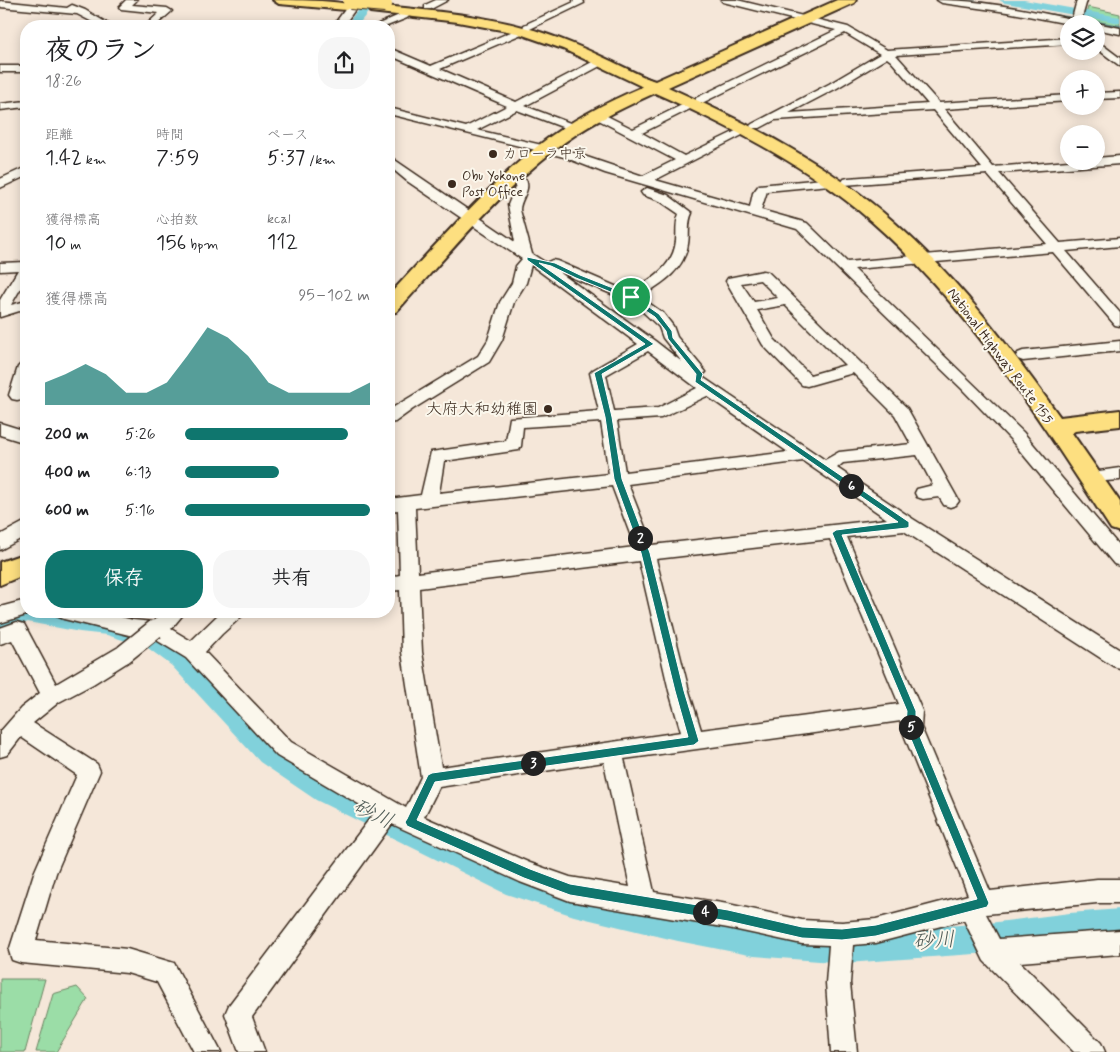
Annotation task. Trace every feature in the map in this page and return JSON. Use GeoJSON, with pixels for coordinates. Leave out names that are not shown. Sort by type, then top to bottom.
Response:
{"type":"FeatureCollection","features":[{"type":"Feature","properties":{"kind":"highway"},"geometry":{"type":"LineString","coordinates":[[800,17],[828,0]]}},
{"type":"Feature","properties":{"kind":"highway"},"geometry":{"type":"LineString","coordinates":[[395,301],[472,218],[511,170],[570,127],[587,111],[655,83],[800,17],[849,0]]}},
{"type":"Feature","properties":{"kind":"highway"},"geometry":{"type":"LineString","coordinates":[[570,127],[597,115],[655,83]]}},
{"type":"Feature","properties":{"kind":"highway","name":"National Highway Route 155"},"geometry":{"type":"LineString","coordinates":[[655,83],[751,128],[789,154],[839,181],[865,206],[931,258],[987,308],[1023,356],[1120,522]]}},
{"type":"Feature","properties":{"kind":"highway"},"geometry":{"type":"LineString","coordinates":[[472,218],[513,180],[542,147]]}},
{"type":"Feature","properties":{"kind":"highway","name":"National Highway Route 155"},"geometry":{"type":"LineString","coordinates":[[931,258],[953,292],[1067,429],[1113,474],[1120,498]]}},
{"type":"Feature","properties":{"kind":"highway"},"geometry":{"type":"LineString","coordinates":[[1067,429],[1120,418]]}},
{"type":"Feature","properties":{"kind":"highway"},"geometry":{"type":"LineString","coordinates":[[1067,429],[1120,427]]}},
{"type":"Feature","properties":{"kind":"highway"},"geometry":{"type":"LineString","coordinates":[[0,574],[20,566]]}},
{"type":"Feature","properties":{"kind":"main road"},"geometry":{"type":"LineString","coordinates":[[280,0],[351,3]]}},
{"type":"Feature","properties":{"kind":"main road"},"geometry":{"type":"LineString","coordinates":[[331,0],[524,29],[566,40],[655,83]]}},
{"type":"Feature","properties":{"kind":"main road"},"geometry":{"type":"LineString","coordinates":[[524,29],[600,62],[655,83]]}},
{"type":"Feature","properties":{"kind":"street"},"geometry":{"type":"LineString","coordinates":[[52,0],[82,12],[94,20]]}},
{"type":"Feature","properties":{"kind":"street"},"geometry":{"type":"LineString","coordinates":[[132,0],[124,7],[167,11],[157,20]]}},
{"type":"Feature","properties":{"kind":"street"},"geometry":{"type":"LineString","coordinates":[[428,6],[443,0]]}},
{"type":"Feature","properties":{"kind":"street"},"geometry":{"type":"LineString","coordinates":[[432,69],[524,29],[579,3],[578,0]]}},
{"type":"Feature","properties":{"kind":"street"},"geometry":{"type":"LineString","coordinates":[[726,0],[845,29],[895,59],[1120,322]]}},
{"type":"Feature","properties":{"kind":"street"},"geometry":{"type":"LineString","coordinates":[[942,0],[1006,9],[1060,20]]}},
{"type":"Feature","properties":{"kind":"street"},"geometry":{"type":"LineString","coordinates":[[341,20],[351,3]]}},
{"type":"Feature","properties":{"kind":"street"},"geometry":{"type":"LineString","coordinates":[[2,6],[82,12]]}},
{"type":"Feature","properties":{"kind":"street"},"geometry":{"type":"LineString","coordinates":[[394,20],[404,16]]}},
{"type":"Feature","properties":{"kind":"street"},"geometry":{"type":"LineString","coordinates":[[1105,28],[1120,31]]}},
{"type":"Feature","properties":{"kind":"street"},"geometry":{"type":"LineString","coordinates":[[633,133],[845,29]]}},
{"type":"Feature","properties":{"kind":"street"},"geometry":{"type":"LineString","coordinates":[[645,180],[833,86],[886,54],[1060,42]]}},
{"type":"Feature","properties":{"kind":"street"},"geometry":{"type":"LineString","coordinates":[[1105,50],[1120,63]]}},
{"type":"Feature","properties":{"kind":"street"},"geometry":{"type":"LineString","coordinates":[[395,54],[516,106],[570,127]]}},
{"type":"Feature","properties":{"kind":"street"},"geometry":{"type":"LineString","coordinates":[[468,130],[600,62]]}},
{"type":"Feature","properties":{"kind":"street"},"geometry":{"type":"LineString","coordinates":[[0,69],[20,69]]}},
{"type":"Feature","properties":{"kind":"street"},"geometry":{"type":"LineString","coordinates":[[1105,96],[1120,95]]}},
{"type":"Feature","properties":{"kind":"street"},"geometry":{"type":"LineString","coordinates":[[773,117],[1060,99]]}},
{"type":"Feature","properties":{"kind":"street"},"geometry":{"type":"LineString","coordinates":[[0,107],[20,105]]}},
{"type":"Feature","properties":{"kind":"street"},"geometry":{"type":"LineString","coordinates":[[395,112],[497,138],[542,147],[590,161],[609,170],[692,196],[755,211],[802,226],[1017,436],[1120,559]]}},
{"type":"Feature","properties":{"kind":"street"},"geometry":{"type":"LineString","coordinates":[[597,115],[685,161]]}},
{"type":"Feature","properties":{"kind":"street"},"geometry":{"type":"LineString","coordinates":[[755,211],[759,193],[763,188],[1120,160]]}},
{"type":"Feature","properties":{"kind":"street"},"geometry":{"type":"LineString","coordinates":[[395,165],[411,178],[472,218],[650,344],[703,385],[907,524],[1120,660]]}},
{"type":"Feature","properties":{"kind":"street"},"geometry":{"type":"LineString","coordinates":[[609,170],[617,182],[664,198],[686,213],[681,222],[683,236],[681,255],[665,276],[631,297]]}},
{"type":"Feature","properties":{"kind":"street"},"geometry":{"type":"LineString","coordinates":[[0,184],[20,173]]}},
{"type":"Feature","properties":{"kind":"street"},"geometry":{"type":"LineString","coordinates":[[395,413],[484,359],[495,340],[508,302],[519,283],[527,257],[515,215],[514,204],[522,190],[522,184],[513,180]]}},
{"type":"Feature","properties":{"kind":"street"},"geometry":{"type":"LineString","coordinates":[[843,266],[1120,242]]}},
{"type":"Feature","properties":{"kind":"street"},"geometry":{"type":"LineString","coordinates":[[527,257],[553,264],[631,297],[657,316],[669,331],[670,338],[699,374],[703,385]]}},
{"type":"Feature","properties":{"kind":"street"},"geometry":{"type":"LineString","coordinates":[[0,267],[20,267]]}},
{"type":"Feature","properties":{"kind":"street"},"geometry":{"type":"LineString","coordinates":[[856,367],[807,381],[768,342],[732,281],[763,275],[856,367],[901,412],[947,496],[923,493]]}},
{"type":"Feature","properties":{"kind":"street"},"geometry":{"type":"LineString","coordinates":[[0,324],[0,314],[20,278]]}},
{"type":"Feature","properties":{"kind":"street"},"geometry":{"type":"LineString","coordinates":[[592,303],[616,292]]}},
{"type":"Feature","properties":{"kind":"street"},"geometry":{"type":"LineString","coordinates":[[749,308],[788,300]]}},
{"type":"Feature","properties":{"kind":"street"},"geometry":{"type":"LineString","coordinates":[[0,314],[20,307]]}},
{"type":"Feature","properties":{"kind":"street"},"geometry":{"type":"LineString","coordinates":[[650,344],[598,373],[608,417],[618,479],[646,553],[679,691],[694,741]]}},
{"type":"Feature","properties":{"kind":"street"},"geometry":{"type":"LineString","coordinates":[[1023,356],[1120,346]]}},
{"type":"Feature","properties":{"kind":"street"},"geometry":{"type":"LineString","coordinates":[[429,500],[437,456],[513,446],[516,422],[661,413],[703,385]]}},
{"type":"Feature","properties":{"kind":"street"},"geometry":{"type":"LineString","coordinates":[[0,393],[20,396]]}},
{"type":"Feature","properties":{"kind":"street"},"geometry":{"type":"LineString","coordinates":[[0,429],[20,435]]}},
{"type":"Feature","properties":{"kind":"street"},"geometry":{"type":"LineString","coordinates":[[826,468],[839,458],[922,449]]}},
{"type":"Feature","properties":{"kind":"street"},"geometry":{"type":"LineString","coordinates":[[410,822],[432,778],[412,652],[409,582],[397,504],[807,455]]}},
{"type":"Feature","properties":{"kind":"street"},"geometry":{"type":"LineString","coordinates":[[395,583],[907,524]]}},
{"type":"Feature","properties":{"kind":"street"},"geometry":{"type":"LineString","coordinates":[[0,543],[20,531]]}},
{"type":"Feature","properties":{"kind":"street"},"geometry":{"type":"LineString","coordinates":[[836,533],[912,711],[911,727],[974,905],[993,952],[1092,1052]]}},
{"type":"Feature","properties":{"kind":"street"},"geometry":{"type":"LineString","coordinates":[[0,615],[20,610]]}},
{"type":"Feature","properties":{"kind":"street"},"geometry":{"type":"LineString","coordinates":[[92,618],[133,628],[156,630],[193,652],[284,749],[410,822],[528,874],[570,890],[728,916],[802,932],[842,935],[876,931],[974,905],[1097,891],[1120,891]]}},
{"type":"Feature","properties":{"kind":"street"},"geometry":{"type":"LineString","coordinates":[[0,748],[10,729],[28,714],[52,696],[86,678],[124,654],[169,618]]}},
{"type":"Feature","properties":{"kind":"street"},"geometry":{"type":"LineString","coordinates":[[193,652],[227,618]]}},
{"type":"Feature","properties":{"kind":"street"},"geometry":{"type":"LineString","coordinates":[[0,636],[17,630],[52,696]]}},
{"type":"Feature","properties":{"kind":"street"},"geometry":{"type":"LineString","coordinates":[[432,778],[612,751],[912,711]]}},
{"type":"Feature","properties":{"kind":"street"},"geometry":{"type":"LineString","coordinates":[[10,729],[89,771],[45,873],[21,951],[127,961],[165,972],[208,1052]]}},
{"type":"Feature","properties":{"kind":"street"},"geometry":{"type":"LineString","coordinates":[[612,751],[644,901]]}},
{"type":"Feature","properties":{"kind":"street"},"geometry":{"type":"LineString","coordinates":[[252,1052],[238,1014],[389,810]]}},
{"type":"Feature","properties":{"kind":"street"},"geometry":{"type":"LineString","coordinates":[[842,935],[838,983],[844,1052]]}},
{"type":"Feature","properties":{"kind":"street"},"geometry":{"type":"LineString","coordinates":[[993,952],[1120,942]]}},
{"type":"Feature","properties":{"kind":"green space"},"geometry":{"type":"Polygon","coordinates":[[[1088,7],[1120,14],[1120,27],[1105,24],[1105,15],[1086,15],[1088,7]]]}},
{"type":"Feature","properties":{"kind":"green space"},"geometry":{"type":"Polygon","coordinates":[[[0,979],[45,979],[25,1052],[0,1052],[0,979]]]}},
{"type":"Feature","properties":{"kind":"green space"},"geometry":{"type":"Polygon","coordinates":[[[77,987],[88,999],[56,1052],[36,1052],[53,994],[77,987]]]}},
{"type":"Feature","properties":{"kind":"waterway"},"geometry":{"type":"LineString","coordinates":[[356,20],[372,0]]}},
{"type":"Feature","properties":{"kind":"waterway"},"geometry":{"type":"LineString","coordinates":[[963,0],[983,3]]}},
{"type":"Feature","properties":{"kind":"waterway"},"geometry":{"type":"LineString","coordinates":[[1005,0],[1120,20]]}},
{"type":"Feature","properties":{"kind":"waterway"},"geometry":{"type":"LineString","coordinates":[[1029,11],[1120,26]]}},
{"type":"Feature","properties":{"kind":"waterway","name":"砂川"},"geometry":{"type":"LineString","coordinates":[[0,622],[20,616]]}},
{"type":"Feature","properties":{"kind":"waterway","name":"砂川"},"geometry":{"type":"LineString","coordinates":[[59,618],[80,623],[107,625],[156,641],[180,659],[269,754],[325,791],[516,884],[574,902],[678,927],[754,941],[846,948],[989,938],[1070,927],[1120,923]]}},
{"type":"Feature","properties":{"kind":"place","name":"カローラ中京"},"geometry":{"type":"Point","coordinates":[493,154]}},
{"type":"Feature","properties":{"kind":"place","name":"Obu Yokone Post Office"},"geometry":{"type":"Point","coordinates":[452,184]}},
{"type":"Feature","properties":{"kind":"place","name":"大府大和幼稚園"},"geometry":{"type":"Point","coordinates":[548,409]}},
{"type":"Feature","properties":{"kind":"route"},"geometry":{"type":"LineString","coordinates":[[529,259],[553,264],[578,277],[631,297],[657,316],[669,331],[670,338],[699,374],[697,381],[907,524],[836,533],[912,711],[911,727],[984,903],[876,931],[842,934],[802,932],[728,916],[570,890],[528,874],[410,822],[432,778],[612,751],[694,741],[679,691],[646,553],[618,479],[608,417],[598,373],[650,344],[529,259]]}}]}
